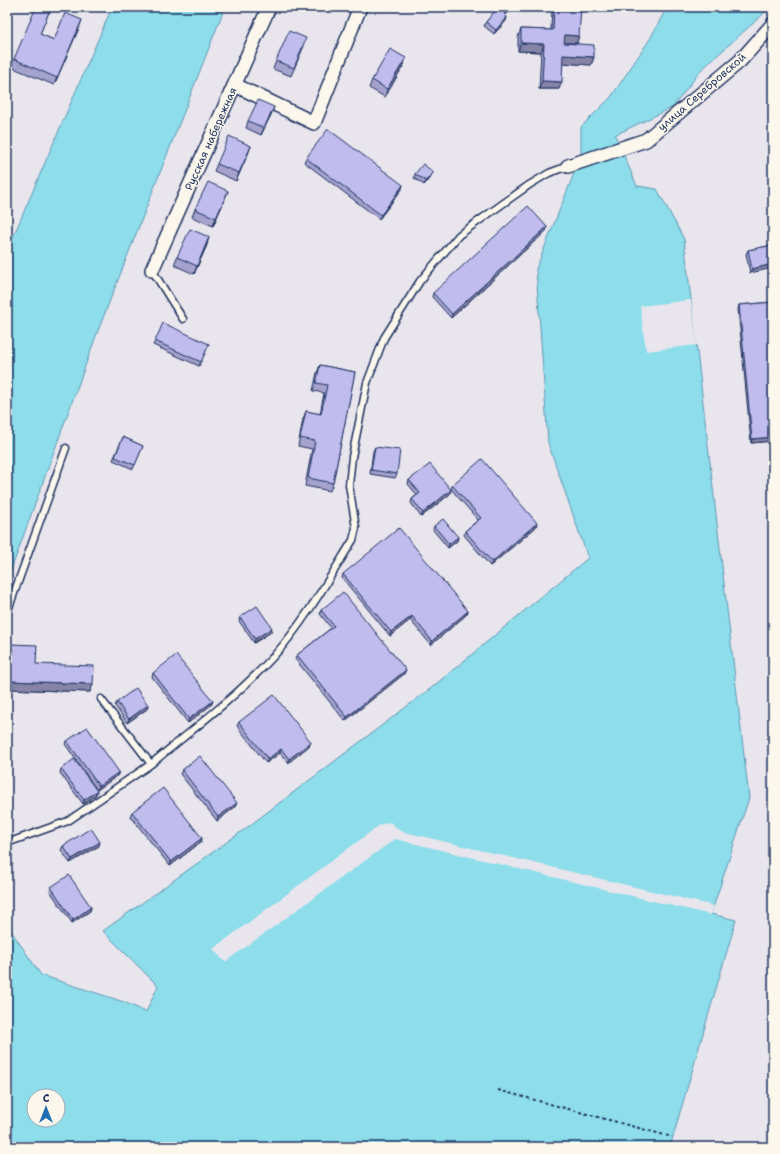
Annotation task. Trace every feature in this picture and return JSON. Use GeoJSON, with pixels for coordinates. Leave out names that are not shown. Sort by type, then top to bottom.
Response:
{"type":"FeatureCollection","features":[{"type":"Feature","properties":{"kind":"street","name":"Русская набережная"},"geometry":{"type":"LineString","coordinates":[[152,270],[269,7]]}},
{"type":"Feature","properties":{"kind":"street"},"geometry":{"type":"LineString","coordinates":[[235,85],[314,124],[360,7]]}},
{"type":"Feature","properties":{"kind":"street","name":"улица Серебровской"},"geometry":{"type":"LineString","coordinates":[[568,166],[646,140],[740,61],[773,24]]}},
{"type":"Feature","properties":{"kind":"lane"},"geometry":{"type":"LineString","coordinates":[[7,843],[68,821],[151,764],[233,695],[272,658],[291,635],[354,540],[356,528],[349,485],[352,457],[367,383],[384,338],[420,281],[459,235],[517,193],[549,173],[568,166]]}},
{"type":"Feature","properties":{"kind":"lane"},"geometry":{"type":"LineString","coordinates":[[152,270],[183,319]]}},
{"type":"Feature","properties":{"kind":"lane"},"geometry":{"type":"LineString","coordinates":[[7,613],[66,448]]}},
{"type":"Feature","properties":{"kind":"lane"},"geometry":{"type":"LineString","coordinates":[[101,699],[151,764]]}},
{"type":"Feature","properties":{"kind":"path"},"geometry":{"type":"LineString","coordinates":[[498,1090],[672,1137]]}},
{"type":"Feature","properties":{"kind":"water"},"geometry":{"type":"Polygon","coordinates":[[[112,7],[225,7],[96,336],[7,581],[7,251],[112,7]]]}},
{"type":"Feature","properties":{"kind":"water"},"geometry":{"type":"Polygon","coordinates":[[[667,7],[771,7],[701,70],[673,107],[615,135],[637,186],[657,189],[684,239],[749,798],[711,914],[736,920],[670,1147],[7,1147],[7,925],[41,975],[124,1002],[146,1012],[158,986],[103,931],[245,829],[430,689],[588,558],[548,443],[536,269],[581,156],[581,127],[611,97],[650,39],[667,7]]]}},
{"type":"Feature","properties":{"kind":"pier"},"geometry":{"type":"Polygon","coordinates":[[[691,300],[697,345],[646,351],[640,306],[691,300]]]}},
{"type":"Feature","properties":{"kind":"pier"},"geometry":{"type":"Polygon","coordinates":[[[390,822],[400,831],[714,906],[711,915],[395,839],[225,962],[213,949],[380,825],[390,822]]]}},
{"type":"Feature","properties":{"kind":"building"},"geometry":{"type":"Polygon","coordinates":[[[36,7],[51,7],[40,34],[54,40],[65,13],[82,20],[57,78],[14,59],[36,7]]]}},
{"type":"Feature","properties":{"kind":"building"},"geometry":{"type":"Polygon","coordinates":[[[496,7],[511,7],[504,14],[507,17],[496,30],[486,22],[497,8],[496,7]]]}},
{"type":"Feature","properties":{"kind":"building"},"geometry":{"type":"Polygon","coordinates":[[[554,7],[581,7],[579,36],[565,35],[564,43],[594,45],[594,57],[563,55],[562,82],[542,81],[544,44],[521,43],[521,29],[553,30],[554,7]]]}},
{"type":"Feature","properties":{"kind":"building"},"geometry":{"type":"Polygon","coordinates":[[[289,31],[306,38],[294,68],[276,61],[289,31]]]}},
{"type":"Feature","properties":{"kind":"building"},"geometry":{"type":"Polygon","coordinates":[[[7,40],[10,42],[7,48],[7,40]]]}},
{"type":"Feature","properties":{"kind":"building"},"geometry":{"type":"Polygon","coordinates":[[[390,49],[406,58],[387,89],[372,80],[390,49]]]}},
{"type":"Feature","properties":{"kind":"building"},"geometry":{"type":"Polygon","coordinates":[[[258,100],[274,107],[264,128],[248,121],[258,100]]]}},
{"type":"Feature","properties":{"kind":"building"},"geometry":{"type":"Polygon","coordinates":[[[328,129],[403,185],[381,215],[306,158],[328,129]]]}},
{"type":"Feature","properties":{"kind":"building"},"geometry":{"type":"Polygon","coordinates":[[[229,136],[251,146],[239,173],[217,164],[229,136]]]}},
{"type":"Feature","properties":{"kind":"building"},"geometry":{"type":"Polygon","coordinates":[[[423,164],[433,172],[426,181],[415,174],[423,164]]]}},
{"type":"Feature","properties":{"kind":"building"},"geometry":{"type":"Polygon","coordinates":[[[208,182],[228,191],[216,218],[195,209],[208,182]]]}},
{"type":"Feature","properties":{"kind":"building"},"geometry":{"type":"Polygon","coordinates":[[[528,206],[547,227],[452,314],[433,293],[528,206]]]}},
{"type":"Feature","properties":{"kind":"building"},"geometry":{"type":"Polygon","coordinates":[[[190,229],[209,237],[197,266],[177,257],[190,229]]]}},
{"type":"Feature","properties":{"kind":"building"},"geometry":{"type":"Polygon","coordinates":[[[773,245],[773,264],[752,269],[748,250],[773,245]]]}},
{"type":"Feature","properties":{"kind":"building"},"geometry":{"type":"Polygon","coordinates":[[[773,302],[773,437],[752,439],[739,305],[773,302]]]}},
{"type":"Feature","properties":{"kind":"building"},"geometry":{"type":"Polygon","coordinates":[[[163,323],[209,344],[201,362],[155,341],[163,323]]]}},
{"type":"Feature","properties":{"kind":"building"},"geometry":{"type":"Polygon","coordinates":[[[320,365],[355,372],[333,483],[308,478],[315,441],[300,438],[306,411],[321,414],[327,385],[316,383],[320,365]]]}},
{"type":"Feature","properties":{"kind":"building"},"geometry":{"type":"Polygon","coordinates":[[[123,437],[143,446],[135,465],[115,457],[123,437]]]}},
{"type":"Feature","properties":{"kind":"building"},"geometry":{"type":"Polygon","coordinates":[[[375,447],[400,450],[397,474],[371,470],[375,447]]]}},
{"type":"Feature","properties":{"kind":"building"},"geometry":{"type":"Polygon","coordinates":[[[482,459],[537,523],[492,562],[465,531],[481,518],[452,485],[482,459]]]}},
{"type":"Feature","properties":{"kind":"building"},"geometry":{"type":"Polygon","coordinates":[[[430,464],[451,490],[423,513],[412,499],[420,493],[409,480],[430,464]]]}},
{"type":"Feature","properties":{"kind":"building"},"geometry":{"type":"Polygon","coordinates":[[[443,519],[458,537],[449,544],[434,526],[443,519]]]}},
{"type":"Feature","properties":{"kind":"building"},"geometry":{"type":"Polygon","coordinates":[[[399,528],[468,611],[432,641],[412,616],[391,632],[343,574],[399,528]]]}},
{"type":"Feature","properties":{"kind":"building"},"geometry":{"type":"Polygon","coordinates":[[[343,592],[406,670],[347,717],[297,655],[334,626],[321,610],[343,592]]]}},
{"type":"Feature","properties":{"kind":"building"},"geometry":{"type":"Polygon","coordinates":[[[257,606],[272,628],[255,639],[240,617],[257,606]]]}},
{"type":"Feature","properties":{"kind":"building"},"geometry":{"type":"Polygon","coordinates":[[[10,644],[37,645],[36,664],[94,666],[93,684],[9,681],[10,644]]]}},
{"type":"Feature","properties":{"kind":"building"},"geometry":{"type":"Polygon","coordinates":[[[176,655],[213,701],[189,719],[153,673],[176,655]]]}},
{"type":"Feature","properties":{"kind":"building"},"geometry":{"type":"Polygon","coordinates":[[[136,688],[148,705],[129,719],[117,702],[136,688]]]}},
{"type":"Feature","properties":{"kind":"building"},"geometry":{"type":"Polygon","coordinates":[[[274,695],[311,742],[289,759],[281,749],[268,759],[239,722],[274,695]]]}},
{"type":"Feature","properties":{"kind":"building"},"geometry":{"type":"Polygon","coordinates":[[[87,727],[119,772],[99,786],[67,741],[87,727]]]}},
{"type":"Feature","properties":{"kind":"building"},"geometry":{"type":"Polygon","coordinates":[[[200,756],[237,803],[218,817],[182,770],[200,756]]]}},
{"type":"Feature","properties":{"kind":"building"},"geometry":{"type":"Polygon","coordinates":[[[74,759],[97,791],[84,800],[61,769],[74,759]]]}},
{"type":"Feature","properties":{"kind":"building"},"geometry":{"type":"Polygon","coordinates":[[[163,788],[202,838],[171,862],[132,812],[163,788]]]}},
{"type":"Feature","properties":{"kind":"building"},"geometry":{"type":"Polygon","coordinates":[[[91,828],[100,842],[72,859],[63,846],[91,828]]]}},
{"type":"Feature","properties":{"kind":"building"},"geometry":{"type":"Polygon","coordinates":[[[69,875],[91,907],[73,920],[51,887],[69,875]]]}}]}
